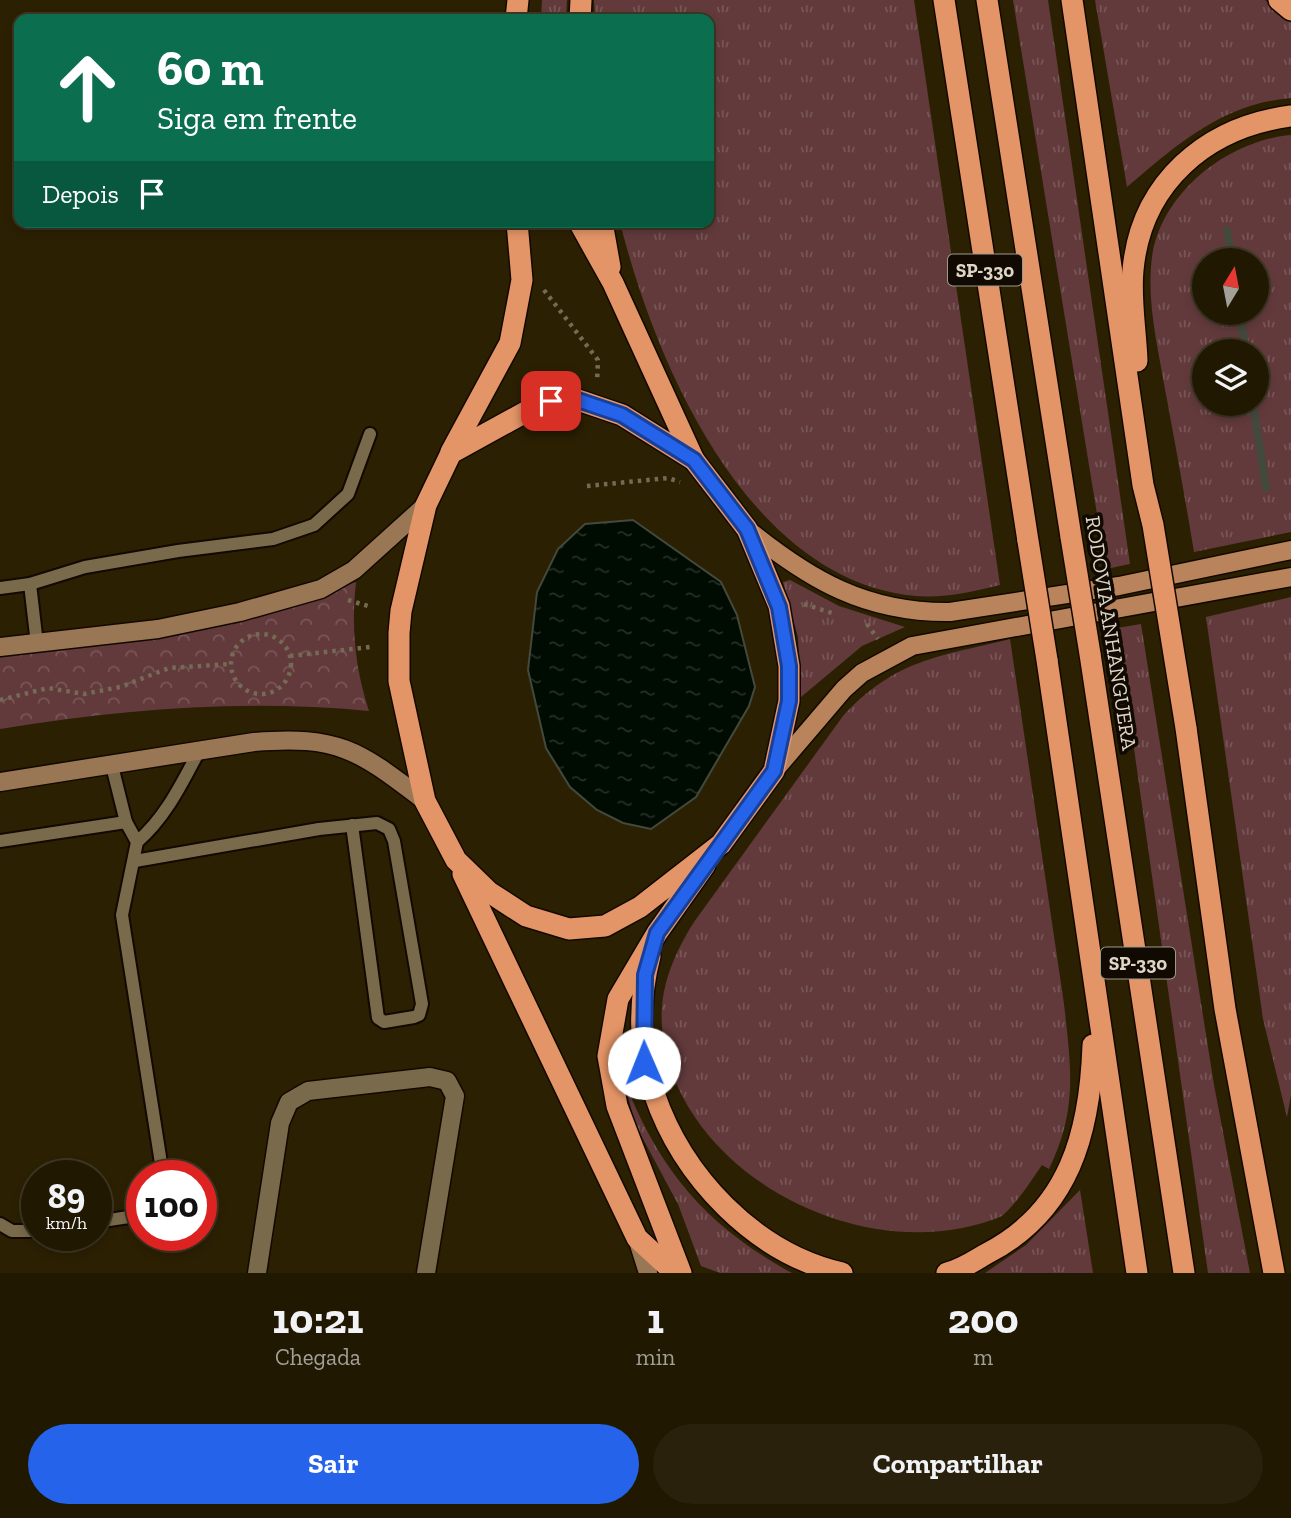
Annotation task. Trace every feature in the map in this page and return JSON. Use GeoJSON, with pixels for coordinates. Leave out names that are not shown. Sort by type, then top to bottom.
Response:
{"type":"FeatureCollection","features":[{"type":"Feature","properties":{"kind":"highway"},"geometry":{"type":"LineString","coordinates":[[932,0],[953,65]]}},
{"type":"Feature","properties":{"kind":"highway","name":"SP-330"},"geometry":{"type":"LineString","coordinates":[[944,0],[1047,660],[1137,1273]]}},
{"type":"Feature","properties":{"kind":"highway","name":"RODOVIA ANHANGUERA"},"geometry":{"type":"LineString","coordinates":[[987,0],[1184,1273]]}},
{"type":"Feature","properties":{"kind":"highway"},"geometry":{"type":"LineString","coordinates":[[1072,0],[1143,485],[1153,525],[1186,728],[1225,1009],[1242,1113],[1274,1273]]}},
{"type":"Feature","properties":{"kind":"highway"},"geometry":{"type":"LineString","coordinates":[[1279,0],[1291,10]]}},
{"type":"Feature","properties":{"kind":"highway"},"geometry":{"type":"LineString","coordinates":[[1143,485],[1133,272],[1139,232],[1155,195],[1182,164],[1220,137],[1270,118],[1291,116]]}},
{"type":"Feature","properties":{"kind":"highway"},"geometry":{"type":"LineString","coordinates":[[518,228],[522,280],[510,343],[426,505],[401,611],[399,681],[425,802],[456,860],[638,1238],[675,1273]]}},
{"type":"Feature","properties":{"kind":"highway"},"geometry":{"type":"LineString","coordinates":[[582,228],[613,283],[694,460],[747,529],[779,607],[789,666],[789,701],[774,771],[657,933],[618,999],[608,1056],[617,1106],[681,1273]]}},
{"type":"Feature","properties":{"kind":"highway"},"geometry":{"type":"LineString","coordinates":[[603,228],[613,283]]}},
{"type":"Feature","properties":{"kind":"highway"},"geometry":{"type":"LineString","coordinates":[[451,453],[551,401],[575,399],[622,415],[694,460]]}},
{"type":"Feature","properties":{"kind":"highway"},"geometry":{"type":"LineString","coordinates":[[456,860],[489,892],[526,916],[569,929],[605,926],[640,907],[721,844]]}},
{"type":"Feature","properties":{"kind":"highway"},"geometry":{"type":"LineString","coordinates":[[657,933],[645,975],[644,1063],[666,1128],[691,1168],[733,1215],[781,1248],[822,1269],[842,1273]]}},
{"type":"Feature","properties":{"kind":"highway"},"geometry":{"type":"LineString","coordinates":[[947,1273],[1006,1245],[1043,1210],[1066,1177],[1083,1137],[1091,1095],[1095,994]]}},
{"type":"Feature","properties":{"kind":"main road"},"geometry":{"type":"LineString","coordinates":[[747,529],[790,564],[852,597],[890,608],[922,613],[950,612],[1119,586],[1291,550]]}},
{"type":"Feature","properties":{"kind":"main road"},"geometry":{"type":"LineString","coordinates":[[774,771],[844,689],[862,673],[912,646],[1291,577]]}},
{"type":"Feature","properties":{"kind":"street"},"geometry":{"type":"LineString","coordinates":[[0,647],[158,629],[240,612],[321,589],[354,570],[426,505]]}},
{"type":"Feature","properties":{"kind":"street"},"geometry":{"type":"LineString","coordinates":[[0,782],[198,753],[254,741],[296,738],[337,745],[367,757],[425,802]]}},
{"type":"Feature","properties":{"kind":"street"},"geometry":{"type":"LineString","coordinates":[[257,1273],[281,1123],[289,1101],[308,1091],[430,1077],[447,1081],[455,1096],[426,1273]]}},
{"type":"Feature","properties":{"kind":"street"},"geometry":{"type":"LineString","coordinates":[[638,1238],[648,1273]]}},
{"type":"Feature","properties":{"kind":"lane"},"geometry":{"type":"LineString","coordinates":[[0,589],[30,584],[85,567],[178,551],[273,539],[314,525],[348,494],[370,434]]}},
{"type":"Feature","properties":{"kind":"lane"},"geometry":{"type":"LineString","coordinates":[[30,584],[37,644]]}},
{"type":"Feature","properties":{"kind":"lane"},"geometry":{"type":"LineString","coordinates":[[137,842],[151,830],[172,802],[198,753]]}},
{"type":"Feature","properties":{"kind":"lane"},"geometry":{"type":"LineString","coordinates":[[112,766],[126,822],[137,842],[122,915],[160,1160]]}},
{"type":"Feature","properties":{"kind":"lane"},"geometry":{"type":"LineString","coordinates":[[0,841],[126,822]]}},
{"type":"Feature","properties":{"kind":"lane"},"geometry":{"type":"LineString","coordinates":[[135,860],[352,825],[377,823],[388,830],[394,841],[422,1004],[419,1015],[414,1017],[384,1023],[378,1018],[352,825]]}},
{"type":"Feature","properties":{"kind":"lane"},"geometry":{"type":"LineString","coordinates":[[0,1223],[12,1231],[21,1231]]}},
{"type":"Feature","properties":{"kind":"path"},"geometry":{"type":"LineString","coordinates":[[522,280],[539,283],[598,360],[595,405]]}},
{"type":"Feature","properties":{"kind":"path"},"geometry":{"type":"LineString","coordinates":[[587,486],[668,478],[686,484]]}},
{"type":"Feature","properties":{"kind":"path"},"geometry":{"type":"LineString","coordinates":[[253,635],[271,636],[286,647],[290,656],[289,676],[275,691],[265,694],[246,690],[233,674],[231,664],[237,646],[253,635]]}},
{"type":"Feature","properties":{"kind":"path"},"geometry":{"type":"LineString","coordinates":[[290,656],[370,647]]}},
{"type":"Feature","properties":{"kind":"path"},"geometry":{"type":"LineString","coordinates":[[0,700],[48,688],[84,694],[120,687],[169,668],[231,664]]}},
{"type":"Feature","properties":{"kind":"green space"},"geometry":{"type":"Polygon","coordinates":[[[542,0],[567,0],[566,14],[541,14],[542,0]]]}},
{"type":"Feature","properties":{"kind":"green space"},"geometry":{"type":"Polygon","coordinates":[[[594,0],[914,0],[1000,585],[958,594],[916,596],[856,581],[804,551],[758,508],[718,456],[685,398],[657,338],[622,228],[714,228],[714,14],[595,14],[594,0]]]}},
{"type":"Feature","properties":{"kind":"green space"},"geometry":{"type":"Polygon","coordinates":[[[1013,0],[1048,0],[1130,564],[1106,569],[1013,0]]]}},
{"type":"Feature","properties":{"kind":"green space"},"geometry":{"type":"Polygon","coordinates":[[[1095,0],[1265,0],[1291,21],[1291,98],[1243,108],[1222,117],[1164,156],[1127,187],[1095,0]]]}},
{"type":"Feature","properties":{"kind":"green space"},"geometry":{"type":"Polygon","coordinates":[[[1291,135],[1291,532],[1194,552],[1152,313],[1151,267],[1155,241],[1165,218],[1180,196],[1198,177],[1242,148],[1291,135]]]}},
{"type":"Feature","properties":{"kind":"green space"},"geometry":{"type":"Polygon","coordinates":[[[790,580],[839,606],[905,627],[862,646],[801,697],[798,637],[783,582],[790,580]]]}},
{"type":"Feature","properties":{"kind":"green space"},"geometry":{"type":"Polygon","coordinates":[[[356,582],[355,647],[369,711],[276,706],[184,708],[92,716],[0,729],[0,651],[310,598],[356,582]]]}},
{"type":"Feature","properties":{"kind":"green space"},"geometry":{"type":"Polygon","coordinates":[[[1291,597],[1291,1095],[1287,1117],[1263,1019],[1206,617],[1291,597]]]}},
{"type":"Feature","properties":{"kind":"green space"},"geometry":{"type":"Polygon","coordinates":[[[1141,624],[1214,1085],[1250,1273],[1208,1273],[1117,628],[1141,624]]]}},
{"type":"Feature","properties":{"kind":"green space"},"geometry":{"type":"Polygon","coordinates":[[[1010,639],[1069,1048],[1070,1088],[1065,1127],[1049,1169],[1042,1165],[1019,1198],[1002,1216],[949,1230],[894,1231],[839,1220],[786,1198],[740,1166],[702,1127],[675,1080],[662,1027],[663,999],[669,972],[694,922],[843,716],[862,697],[881,682],[919,663],[1010,639]]]}},
{"type":"Feature","properties":{"kind":"green space"},"geometry":{"type":"Polygon","coordinates":[[[624,1080],[653,1142],[689,1193],[734,1236],[792,1273],[720,1273],[701,1266],[678,1204],[635,1124],[624,1080]]]}},
{"type":"Feature","properties":{"kind":"green space"},"geometry":{"type":"Polygon","coordinates":[[[1080,1190],[1093,1273],[985,1273],[1026,1245],[1080,1190]]]}},
{"type":"Feature","properties":{"kind":"water"},"geometry":{"type":"Polygon","coordinates":[[[633,520],[721,582],[737,615],[755,687],[749,706],[696,797],[651,829],[623,823],[597,810],[570,787],[546,748],[528,670],[537,592],[558,549],[585,524],[633,520]]]}},
{"type":"Feature","properties":{"kind":"waterway"},"geometry":{"type":"LineString","coordinates":[[1227,230],[1230,248]]}},
{"type":"Feature","properties":{"kind":"waterway"},"geometry":{"type":"LineString","coordinates":[[1242,326],[1244,339]]}},
{"type":"Feature","properties":{"kind":"waterway"},"geometry":{"type":"LineString","coordinates":[[1255,416],[1266,488]]}},
{"type":"Feature","properties":{"kind":"route"},"geometry":{"type":"LineString","coordinates":[[551,401],[575,399],[622,415],[694,460],[747,529],[779,607],[789,666],[789,701],[774,771],[657,933],[645,975],[642,1007],[644,1063]]}}]}
